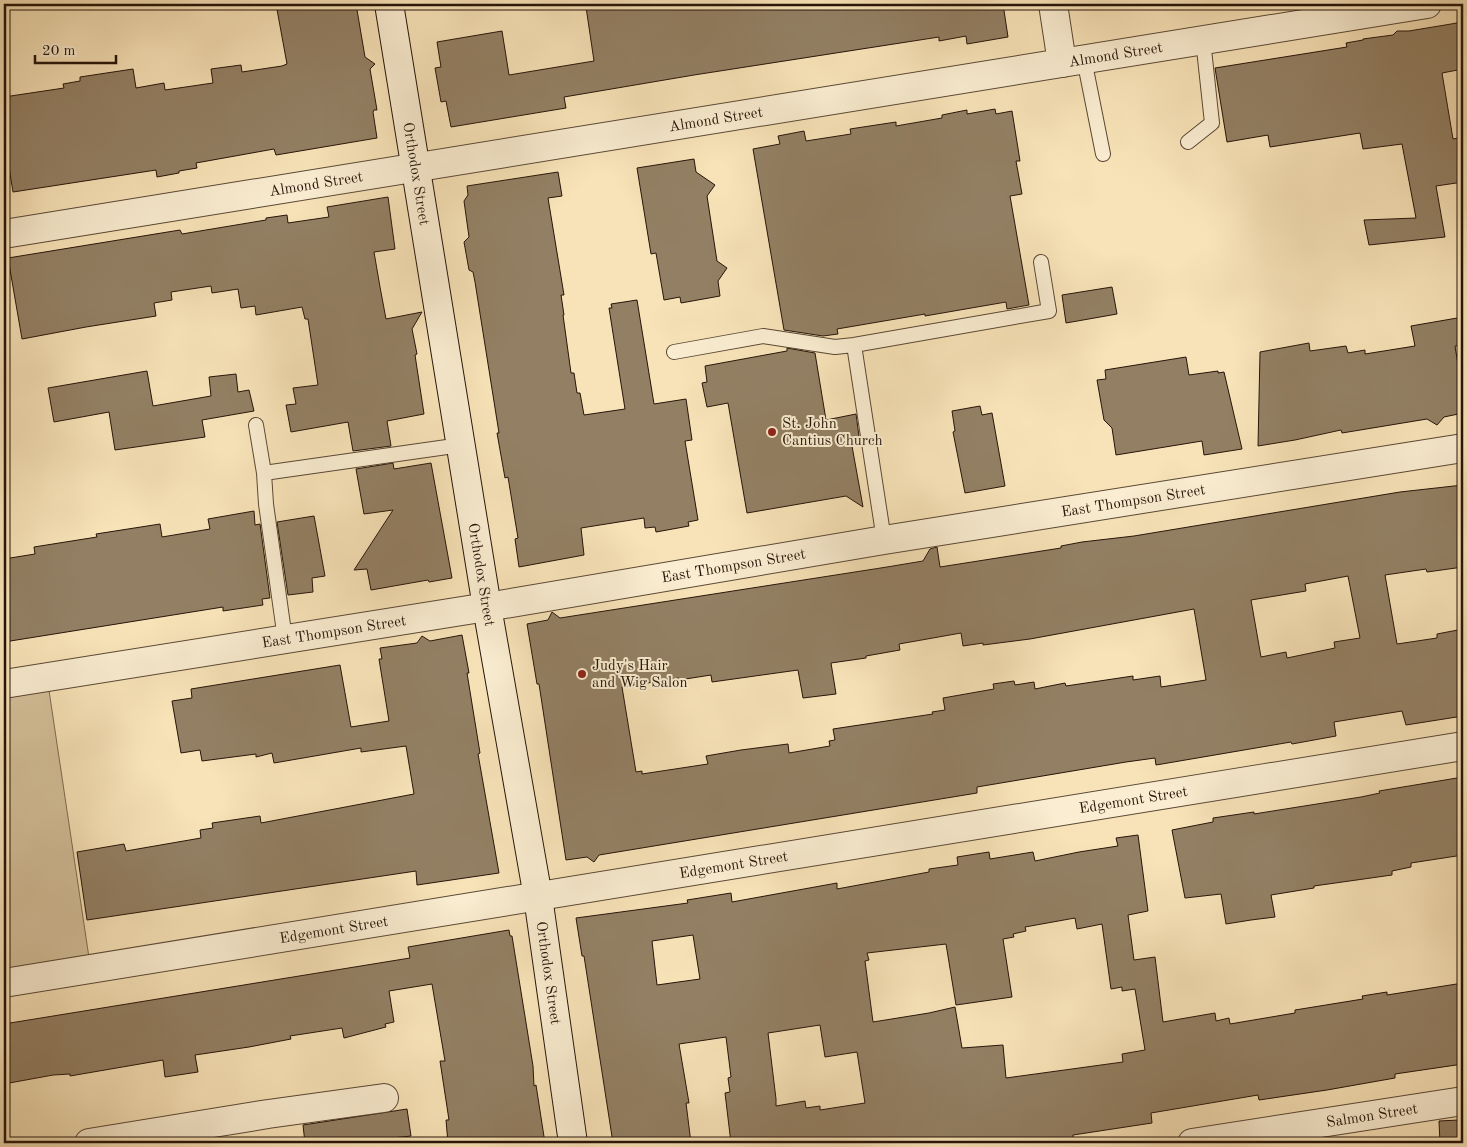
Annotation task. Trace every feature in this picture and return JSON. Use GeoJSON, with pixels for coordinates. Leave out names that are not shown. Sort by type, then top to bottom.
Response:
{"type":"FeatureCollection","features":[{"type":"Feature","properties":{"kind":"street","name":"Orthodox Street"},"geometry":{"type":"LineString","coordinates":[[389,4],[487,607],[538,897],[573,1143]]}},
{"type":"Feature","properties":{"kind":"street"},"geometry":{"type":"LineString","coordinates":[[1053,4],[1073,61]]}},
{"type":"Feature","properties":{"kind":"street","name":"Almond Street"},"geometry":{"type":"LineString","coordinates":[[4,234],[1427,4]]}},
{"type":"Feature","properties":{"kind":"street","name":"East Thompson Street"},"geometry":{"type":"LineString","coordinates":[[4,684],[487,607],[884,540],[1463,448]]}},
{"type":"Feature","properties":{"kind":"street","name":"Edgemont Street"},"geometry":{"type":"LineString","coordinates":[[4,983],[1463,746]]}},
{"type":"Feature","properties":{"kind":"street"},"geometry":{"type":"LineString","coordinates":[[89,1143],[268,1114],[384,1098]]}},
{"type":"Feature","properties":{"kind":"street","name":"Salmon Street"},"geometry":{"type":"LineString","coordinates":[[1192,1143],[1463,1101]]}},
{"type":"Feature","properties":{"kind":"lane"},"geometry":{"type":"LineString","coordinates":[[1188,142],[1212,123],[1203,40]]}},
{"type":"Feature","properties":{"kind":"lane"},"geometry":{"type":"LineString","coordinates":[[1073,61],[1103,154]]}},
{"type":"Feature","properties":{"kind":"lane"},"geometry":{"type":"LineString","coordinates":[[674,352],[763,336],[835,347],[854,345],[1049,311],[1041,262]]}},
{"type":"Feature","properties":{"kind":"lane"},"geometry":{"type":"LineString","coordinates":[[854,345],[884,540]]}},
{"type":"Feature","properties":{"kind":"lane"},"geometry":{"type":"LineString","coordinates":[[256,425],[285,639]]}},
{"type":"Feature","properties":{"kind":"lane"},"geometry":{"type":"LineString","coordinates":[[264,473],[461,445]]}},
{"type":"Feature","properties":{"kind":"shaded area"},"geometry":{"type":"Polygon","coordinates":[[[47,677],[91,971],[4,984],[4,684],[47,677]]]}},
{"type":"Feature","properties":{"kind":"building"},"geometry":{"type":"Polygon","coordinates":[[[276,4],[356,4],[365,57],[375,64],[370,69],[377,110],[373,112],[377,138],[276,155],[274,149],[196,163],[197,168],[157,177],[156,170],[13,192],[4,137],[4,97],[64,88],[63,84],[80,81],[80,77],[133,69],[136,88],[164,83],[165,90],[213,83],[211,69],[241,65],[242,72],[282,66],[287,64],[276,4]]]}},
{"type":"Feature","properties":{"kind":"building"},"geometry":{"type":"Polygon","coordinates":[[[610,4],[1003,4],[1008,37],[967,44],[966,36],[939,41],[939,37],[694,75],[564,97],[566,108],[451,127],[446,101],[441,102],[435,68],[441,67],[437,42],[502,31],[509,75],[594,61],[586,7],[610,4]]]}},
{"type":"Feature","properties":{"kind":"building"},"geometry":{"type":"Polygon","coordinates":[[[1463,22],[1463,69],[1442,73],[1453,139],[1463,137],[1463,182],[1436,186],[1445,237],[1369,245],[1364,220],[1416,218],[1402,144],[1363,149],[1360,133],[1270,147],[1268,135],[1227,142],[1215,68],[1347,47],[1346,43],[1393,35],[1397,31],[1409,31],[1463,22]]]}},
{"type":"Feature","properties":{"kind":"building"},"geometry":{"type":"Polygon","coordinates":[[[995,109],[996,114],[1012,111],[1020,161],[1016,161],[1022,194],[1010,196],[1029,305],[1007,309],[1006,302],[925,316],[925,314],[837,329],[838,334],[823,336],[784,330],[753,149],[780,144],[778,136],[804,131],[806,141],[851,134],[850,129],[896,122],[896,126],[942,118],[942,115],[967,110],[967,114],[995,109]]]}},
{"type":"Feature","properties":{"kind":"building"},"geometry":{"type":"Polygon","coordinates":[[[694,159],[696,172],[715,185],[707,196],[717,261],[727,268],[718,281],[720,296],[681,303],[680,297],[664,300],[656,253],[651,254],[637,168],[694,159]]]}},
{"type":"Feature","properties":{"kind":"building"},"geometry":{"type":"Polygon","coordinates":[[[558,172],[562,196],[548,198],[564,295],[561,295],[571,373],[574,373],[577,393],[580,393],[584,415],[625,409],[609,308],[612,308],[611,304],[637,300],[654,404],[686,399],[692,440],[685,441],[698,520],[688,522],[689,526],[656,532],[655,527],[645,528],[644,518],[581,528],[584,555],[519,567],[515,539],[518,538],[508,477],[505,478],[497,433],[499,433],[475,282],[473,272],[469,270],[464,242],[469,237],[464,201],[468,195],[467,186],[558,172]]]}},
{"type":"Feature","properties":{"kind":"building"},"geometry":{"type":"Polygon","coordinates":[[[388,197],[395,249],[374,252],[386,319],[422,312],[412,329],[424,414],[387,421],[391,446],[353,451],[348,422],[291,432],[286,405],[296,404],[293,388],[318,385],[308,319],[305,319],[302,307],[256,315],[255,306],[241,308],[238,289],[212,293],[211,286],[171,292],[172,300],[154,303],[156,316],[22,339],[8,258],[180,230],[182,234],[287,215],[288,223],[329,217],[327,207],[388,197]]]}},
{"type":"Feature","properties":{"kind":"building"},"geometry":{"type":"Polygon","coordinates":[[[1112,287],[1117,314],[1066,323],[1062,295],[1112,287]]]}},
{"type":"Feature","properties":{"kind":"building"},"geometry":{"type":"Polygon","coordinates":[[[1463,317],[1463,345],[1455,346],[1463,396],[1463,413],[1444,417],[1437,425],[1427,419],[1342,433],[1341,430],[1258,446],[1260,352],[1309,343],[1310,351],[1346,346],[1348,353],[1365,350],[1365,354],[1415,346],[1411,326],[1463,317]]]}},
{"type":"Feature","properties":{"kind":"building","name":"St. John Cantius Church"},"geometry":{"type":"Polygon","coordinates":[[[787,348],[815,353],[826,420],[856,414],[860,444],[852,446],[863,507],[846,496],[747,513],[728,403],[707,407],[702,383],[707,382],[705,366],[787,351],[787,348]]]}},
{"type":"Feature","properties":{"kind":"building"},"geometry":{"type":"Polygon","coordinates":[[[1186,357],[1189,375],[1218,371],[1218,373],[1224,372],[1242,449],[1204,455],[1202,441],[1116,455],[1112,428],[1104,420],[1097,380],[1106,379],[1105,370],[1186,357]]]}},
{"type":"Feature","properties":{"kind":"building"},"geometry":{"type":"Polygon","coordinates":[[[147,371],[153,406],[211,396],[209,377],[236,374],[238,392],[249,390],[254,411],[202,420],[205,437],[115,450],[109,412],[54,422],[48,388],[147,371]]]}},
{"type":"Feature","properties":{"kind":"building"},"geometry":{"type":"Polygon","coordinates":[[[980,406],[982,415],[992,413],[1005,486],[965,493],[953,432],[955,431],[952,411],[980,406]]]}},
{"type":"Feature","properties":{"kind":"building"},"geometry":{"type":"Polygon","coordinates":[[[393,463],[394,469],[431,463],[452,578],[429,582],[428,580],[371,590],[367,569],[354,570],[393,510],[364,514],[356,469],[393,463]]]}},
{"type":"Feature","properties":{"kind":"building"},"geometry":{"type":"Polygon","coordinates":[[[1463,485],[1463,567],[1427,572],[1426,569],[1385,575],[1397,644],[1437,638],[1437,634],[1463,629],[1463,716],[1406,725],[1402,711],[1334,722],[1336,736],[1292,744],[1291,742],[1156,765],[1155,758],[1126,762],[977,787],[977,793],[599,855],[594,862],[587,857],[566,860],[539,684],[537,684],[527,624],[548,620],[552,612],[560,618],[923,561],[930,549],[937,547],[940,567],[1061,548],[1061,546],[1082,542],[1134,536],[1400,492],[1463,485]],[[1348,576],[1305,584],[1306,591],[1251,600],[1261,657],[1286,652],[1287,658],[1335,648],[1334,642],[1360,638],[1348,576]],[[1194,609],[1030,639],[983,645],[983,643],[963,646],[961,633],[899,644],[900,650],[866,656],[866,658],[831,663],[836,694],[803,698],[798,670],[712,682],[711,675],[622,687],[636,772],[642,771],[642,774],[708,764],[706,756],[741,750],[788,744],[789,753],[830,746],[829,741],[835,740],[833,729],[933,714],[932,712],[945,710],[943,698],[994,689],[993,684],[1014,681],[1015,685],[1034,682],[1035,689],[1065,683],[1066,686],[1133,676],[1133,680],[1160,676],[1161,687],[1206,680],[1194,609]]]}},
{"type":"Feature","properties":{"kind":"building"},"geometry":{"type":"Polygon","coordinates":[[[254,511],[255,525],[260,524],[270,598],[262,599],[263,605],[223,611],[223,607],[4,642],[4,559],[35,554],[34,547],[97,537],[96,534],[160,524],[162,537],[210,529],[208,519],[254,511]]]}},
{"type":"Feature","properties":{"kind":"building"},"geometry":{"type":"Polygon","coordinates":[[[314,516],[325,576],[312,578],[313,592],[288,595],[277,522],[314,516]]]}},
{"type":"Feature","properties":{"kind":"building"},"geometry":{"type":"Polygon","coordinates":[[[462,635],[480,753],[478,754],[499,873],[417,885],[416,871],[87,920],[77,852],[124,844],[126,851],[201,838],[200,830],[213,828],[212,823],[260,816],[261,823],[414,794],[406,746],[361,752],[361,748],[274,763],[272,753],[256,757],[256,754],[202,761],[200,750],[181,753],[172,701],[192,698],[191,689],[340,665],[351,727],[389,721],[379,659],[382,659],[380,648],[417,643],[422,636],[430,641],[462,635]]]}},
{"type":"Feature","properties":{"kind":"building"},"geometry":{"type":"Polygon","coordinates":[[[1463,777],[1463,855],[1411,863],[1411,867],[1392,871],[1392,875],[1314,886],[1314,888],[1271,895],[1275,917],[1226,924],[1221,894],[1185,898],[1172,830],[1213,822],[1213,818],[1254,812],[1254,814],[1361,797],[1380,793],[1379,791],[1463,777]]]}},
{"type":"Feature","properties":{"kind":"building"},"geometry":{"type":"Polygon","coordinates":[[[1138,835],[1148,911],[1128,915],[1134,960],[1155,957],[1163,1022],[1215,1013],[1216,1021],[1229,1018],[1230,1024],[1295,1013],[1295,1010],[1363,999],[1362,996],[1387,992],[1387,995],[1463,983],[1463,1064],[1395,1074],[1395,1078],[1327,1090],[1259,1100],[1258,1095],[1151,1113],[1152,1123],[1073,1135],[1073,1138],[1041,1143],[731,1143],[725,1093],[730,1092],[728,1078],[731,1077],[726,1037],[679,1044],[689,1103],[686,1103],[691,1143],[613,1143],[584,956],[582,956],[576,918],[688,903],[687,900],[731,893],[732,902],[837,883],[837,889],[929,872],[929,869],[958,865],[957,857],[989,852],[990,859],[1033,852],[1035,861],[1118,846],[1116,838],[1138,835]],[[1075,918],[1025,927],[1026,931],[1013,934],[1014,937],[1003,939],[1012,997],[956,1005],[946,944],[867,953],[869,960],[865,961],[873,1022],[955,1007],[962,1048],[1003,1045],[1006,1078],[1123,1062],[1122,1054],[1145,1050],[1135,989],[1122,991],[1122,987],[1111,989],[1102,924],[1077,929],[1075,918]],[[693,935],[652,941],[657,985],[700,979],[693,935]],[[820,1025],[768,1033],[776,1106],[805,1101],[806,1108],[820,1106],[820,1110],[865,1103],[857,1052],[825,1057],[820,1025]]]}},
{"type":"Feature","properties":{"kind":"building"},"geometry":{"type":"Polygon","coordinates":[[[509,930],[510,936],[512,936],[533,1066],[534,1086],[536,1085],[545,1143],[448,1143],[446,1120],[449,1120],[440,1061],[445,1061],[432,984],[389,991],[394,1022],[385,1024],[386,1027],[344,1038],[342,1028],[290,1036],[291,1039],[249,1047],[195,1055],[198,1072],[165,1077],[163,1060],[70,1076],[70,1074],[53,1075],[4,1084],[4,1024],[410,958],[408,947],[509,930]]]}},
{"type":"Feature","properties":{"kind":"building"},"geometry":{"type":"Polygon","coordinates":[[[407,1109],[411,1136],[345,1143],[305,1143],[303,1125],[407,1109]]]}},
{"type":"Feature","properties":{"kind":"building"},"geometry":{"type":"Polygon","coordinates":[[[1459,1120],[1461,1143],[1440,1143],[1439,1121],[1459,1120]]]}},
{"type":"Feature","properties":{"kind":"place","name":"St. John Cantius Church"},"geometry":{"type":"Point","coordinates":[772,432]}},
{"type":"Feature","properties":{"kind":"place","name":"Judy's Hair and Wig Salon"},"geometry":{"type":"Point","coordinates":[582,674]}}]}
